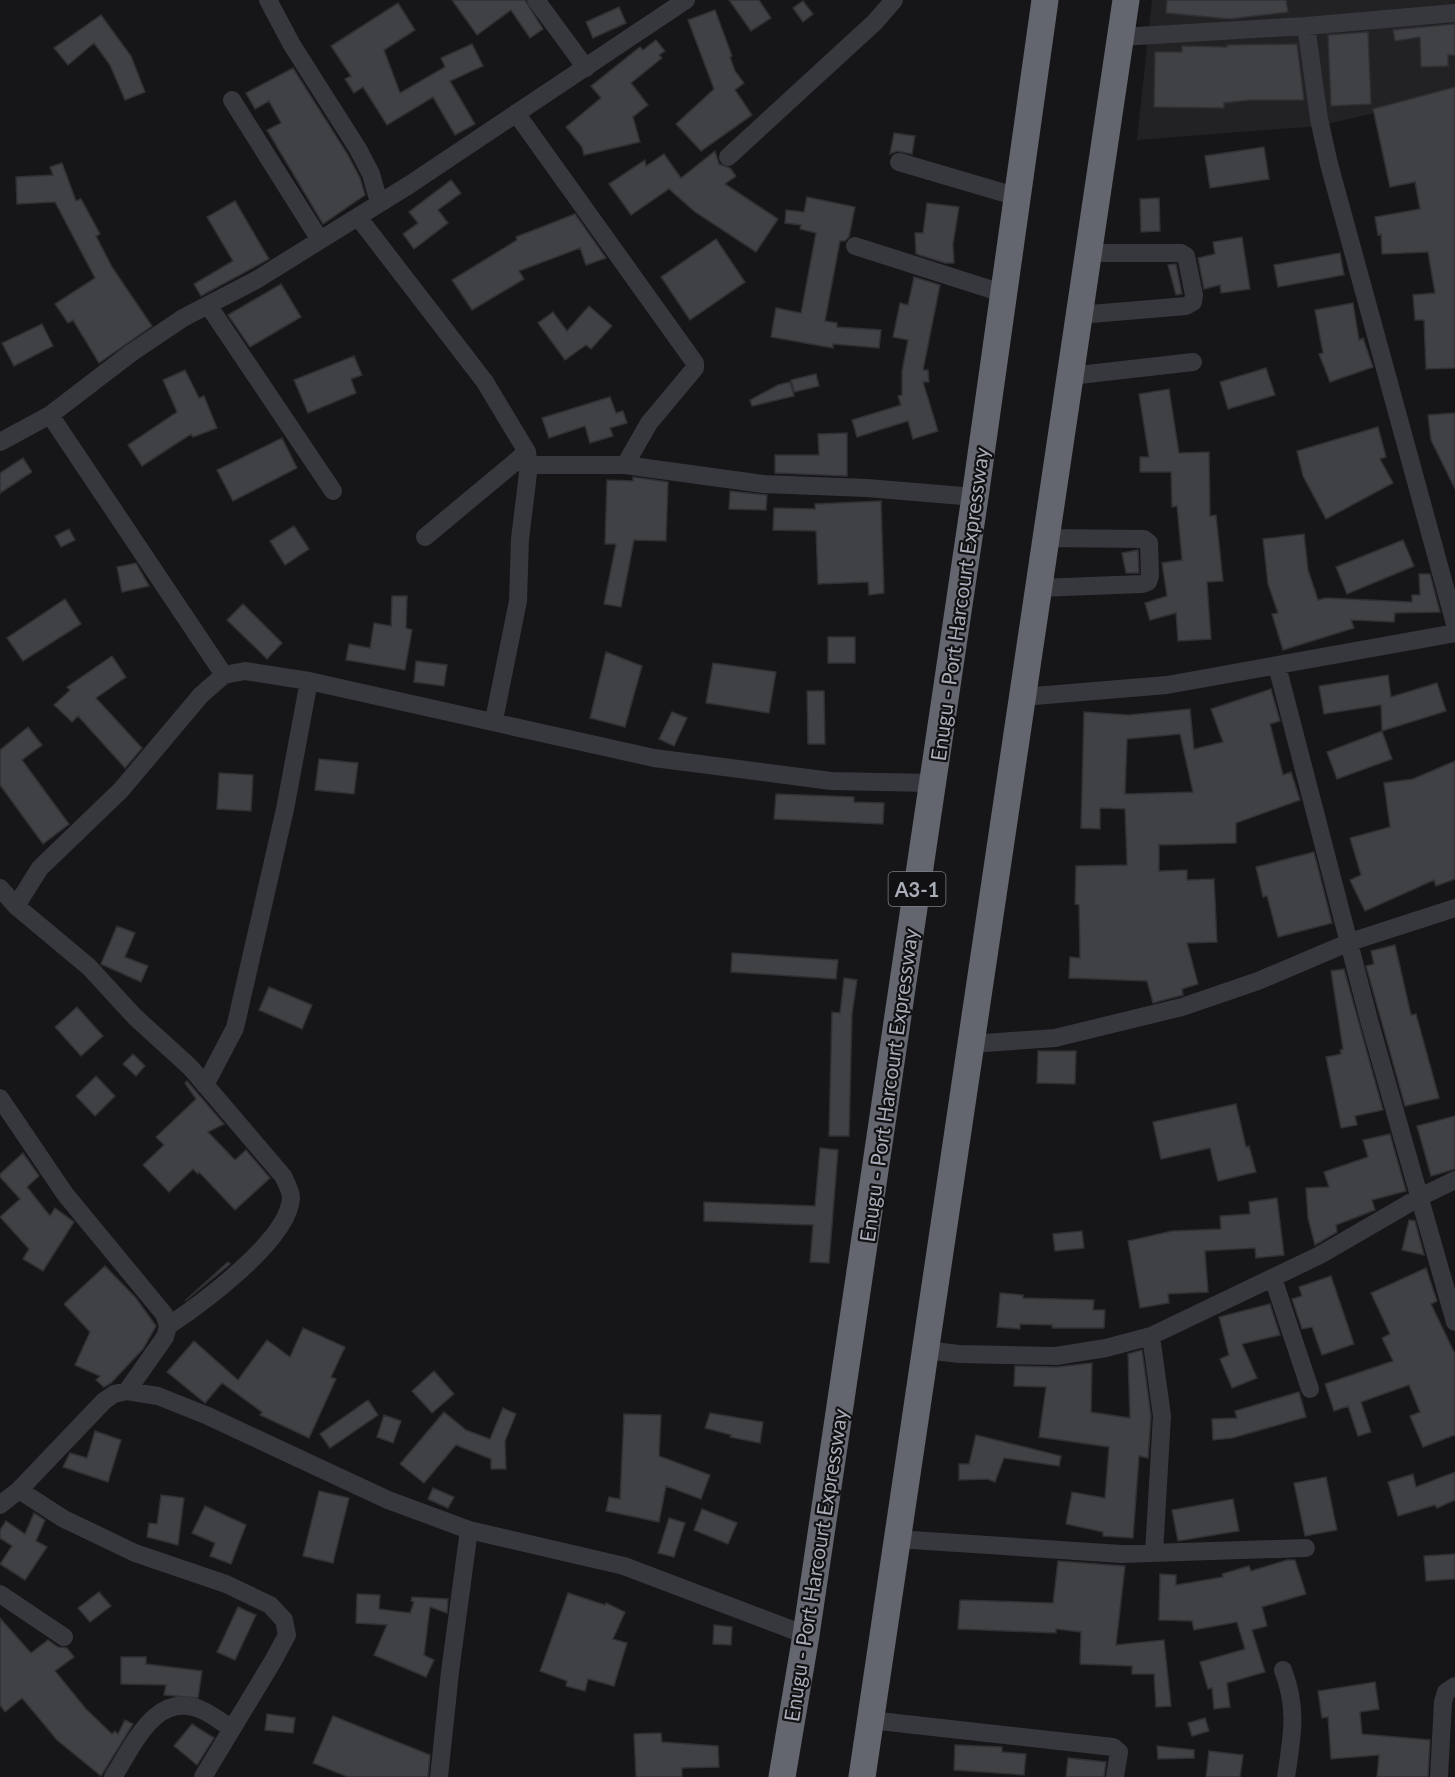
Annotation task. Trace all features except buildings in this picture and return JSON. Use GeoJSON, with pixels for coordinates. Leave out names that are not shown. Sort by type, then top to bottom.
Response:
{"type":"FeatureCollection","features":[{"type":"Feature","properties":{"kind":"highway","name":"Enugu - Port Harcourt Expressway"},"geometry":{"type":"LineString","coordinates":[[782,1777],[806,1635],[975,497],[1002,292],[1018,197],[1045,0]]}},
{"type":"Feature","properties":{"kind":"highway"},"geometry":{"type":"LineString","coordinates":[[862,1777],[1126,0]]}},
{"type":"Feature","properties":{"kind":"street"},"geometry":{"type":"LineString","coordinates":[[268,0],[292,45],[358,149],[371,174],[374,194],[378,199],[384,201]]}},
{"type":"Feature","properties":{"kind":"street"},"geometry":{"type":"LineString","coordinates":[[537,0],[586,68]]}},
{"type":"Feature","properties":{"kind":"street"},"geometry":{"type":"LineString","coordinates":[[3,439],[50,416],[140,347],[358,218],[586,68],[639,29],[686,0]]}},
{"type":"Feature","properties":{"kind":"street"},"geometry":{"type":"LineString","coordinates":[[728,157],[874,22],[894,0]]}},
{"type":"Feature","properties":{"kind":"street"},"geometry":{"type":"LineString","coordinates":[[1120,37],[1306,26],[1455,13]]}},
{"type":"Feature","properties":{"kind":"street"},"geometry":{"type":"LineString","coordinates":[[1306,26],[1319,119],[1329,164],[1455,624]]}},
{"type":"Feature","properties":{"kind":"street"},"geometry":{"type":"LineString","coordinates":[[232,100],[320,240]]}},
{"type":"Feature","properties":{"kind":"street"},"geometry":{"type":"LineString","coordinates":[[516,113],[696,363],[696,368],[649,423],[625,465]]}},
{"type":"Feature","properties":{"kind":"street"},"geometry":{"type":"LineString","coordinates":[[899,162],[1018,197]]}},
{"type":"Feature","properties":{"kind":"street"},"geometry":{"type":"LineString","coordinates":[[358,218],[485,382],[528,458],[520,539],[518,601],[494,720]]}},
{"type":"Feature","properties":{"kind":"street"},"geometry":{"type":"LineString","coordinates":[[855,246],[1002,292]]}},
{"type":"Feature","properties":{"kind":"street"},"geometry":{"type":"LineString","coordinates":[[1079,315],[1186,306],[1193,302],[1194,295],[1186,256],[1181,253],[1088,254]]}},
{"type":"Feature","properties":{"kind":"street"},"geometry":{"type":"LineString","coordinates":[[208,305],[333,491]]}},
{"type":"Feature","properties":{"kind":"street"},"geometry":{"type":"LineString","coordinates":[[1070,376],[1193,362]]}},
{"type":"Feature","properties":{"kind":"street"},"geometry":{"type":"LineString","coordinates":[[50,416],[224,675]]}},
{"type":"Feature","properties":{"kind":"street"},"geometry":{"type":"LineString","coordinates":[[425,537],[528,458],[625,465],[763,484],[867,488],[975,497]]}},
{"type":"Feature","properties":{"kind":"street"},"geometry":{"type":"LineString","coordinates":[[1039,588],[1142,584],[1148,582],[1150,576],[1149,543],[1144,539],[1046,538]]}},
{"type":"Feature","properties":{"kind":"street"},"geometry":{"type":"LineString","coordinates":[[1022,697],[1167,685],[1455,633]]}},
{"type":"Feature","properties":{"kind":"street"},"geometry":{"type":"LineString","coordinates":[[1277,666],[1369,1020],[1455,1323]]}},
{"type":"Feature","properties":{"kind":"street"},"geometry":{"type":"LineString","coordinates":[[16,906],[40,868],[121,790],[201,695],[224,675],[245,671],[309,681],[494,720],[654,758],[831,781],[932,783]]}},
{"type":"Feature","properties":{"kind":"street"},"geometry":{"type":"LineString","coordinates":[[205,1085],[235,1028],[285,809],[309,681]]}},
{"type":"Feature","properties":{"kind":"street"},"geometry":{"type":"LineString","coordinates":[[0,888],[16,906],[89,967],[135,1017],[190,1067],[283,1176],[291,1196],[288,1212],[271,1239],[198,1307],[168,1326],[160,1346],[127,1391]]}},
{"type":"Feature","properties":{"kind":"street"},"geometry":{"type":"LineString","coordinates":[[971,1044],[1055,1038],[1182,1007],[1257,981],[1350,942],[1455,908]]}},
{"type":"Feature","properties":{"kind":"street"},"geometry":{"type":"LineString","coordinates":[[0,1098],[65,1194],[164,1314],[168,1326]]}},
{"type":"Feature","properties":{"kind":"street"},"geometry":{"type":"LineString","coordinates":[[926,1350],[959,1354],[1056,1356],[1107,1348],[1151,1336],[1320,1255],[1420,1197],[1455,1180]]}},
{"type":"Feature","properties":{"kind":"street"},"geometry":{"type":"LineString","coordinates":[[1273,1278],[1310,1389]]}},
{"type":"Feature","properties":{"kind":"street"},"geometry":{"type":"LineString","coordinates":[[1151,1336],[1162,1416],[1154,1553]]}},
{"type":"Feature","properties":{"kind":"street"},"geometry":{"type":"LineString","coordinates":[[0,1505],[19,1490],[84,1418],[114,1394],[127,1391],[158,1396],[388,1500],[469,1530],[624,1566],[806,1635]]}},
{"type":"Feature","properties":{"kind":"street"},"geometry":{"type":"LineString","coordinates":[[19,1490],[64,1519],[135,1552],[226,1584],[270,1605],[284,1620],[287,1635],[203,1777]]}},
{"type":"Feature","properties":{"kind":"street"},"geometry":{"type":"LineString","coordinates":[[439,1777],[469,1530]]}},
{"type":"Feature","properties":{"kind":"street"},"geometry":{"type":"LineString","coordinates":[[897,1539],[1121,1554],[1306,1548]]}},
{"type":"Feature","properties":{"kind":"street"},"geometry":{"type":"LineString","coordinates":[[0,1594],[64,1637]]}},
{"type":"Feature","properties":{"kind":"street"},"geometry":{"type":"LineString","coordinates":[[1283,1670],[1292,1694],[1294,1710],[1286,1777]]}},
{"type":"Feature","properties":{"kind":"street"},"geometry":{"type":"LineString","coordinates":[[1439,1777],[1443,1702],[1446,1692],[1455,1686]]}},
{"type":"Feature","properties":{"kind":"street"},"geometry":{"type":"LineString","coordinates":[[113,1777],[153,1716],[167,1707],[185,1706],[203,1710],[232,1729]]}},
{"type":"Feature","properties":{"kind":"street"},"geometry":{"type":"LineString","coordinates":[[870,1720],[1113,1746],[1119,1752],[1116,1777]]}},
{"type":"Feature","properties":{"kind":"shaded area"},"geometry":{"type":"Polygon","coordinates":[[[1152,0],[1455,0],[1455,94],[1319,126],[1137,140],[1152,0]]]}}]}
